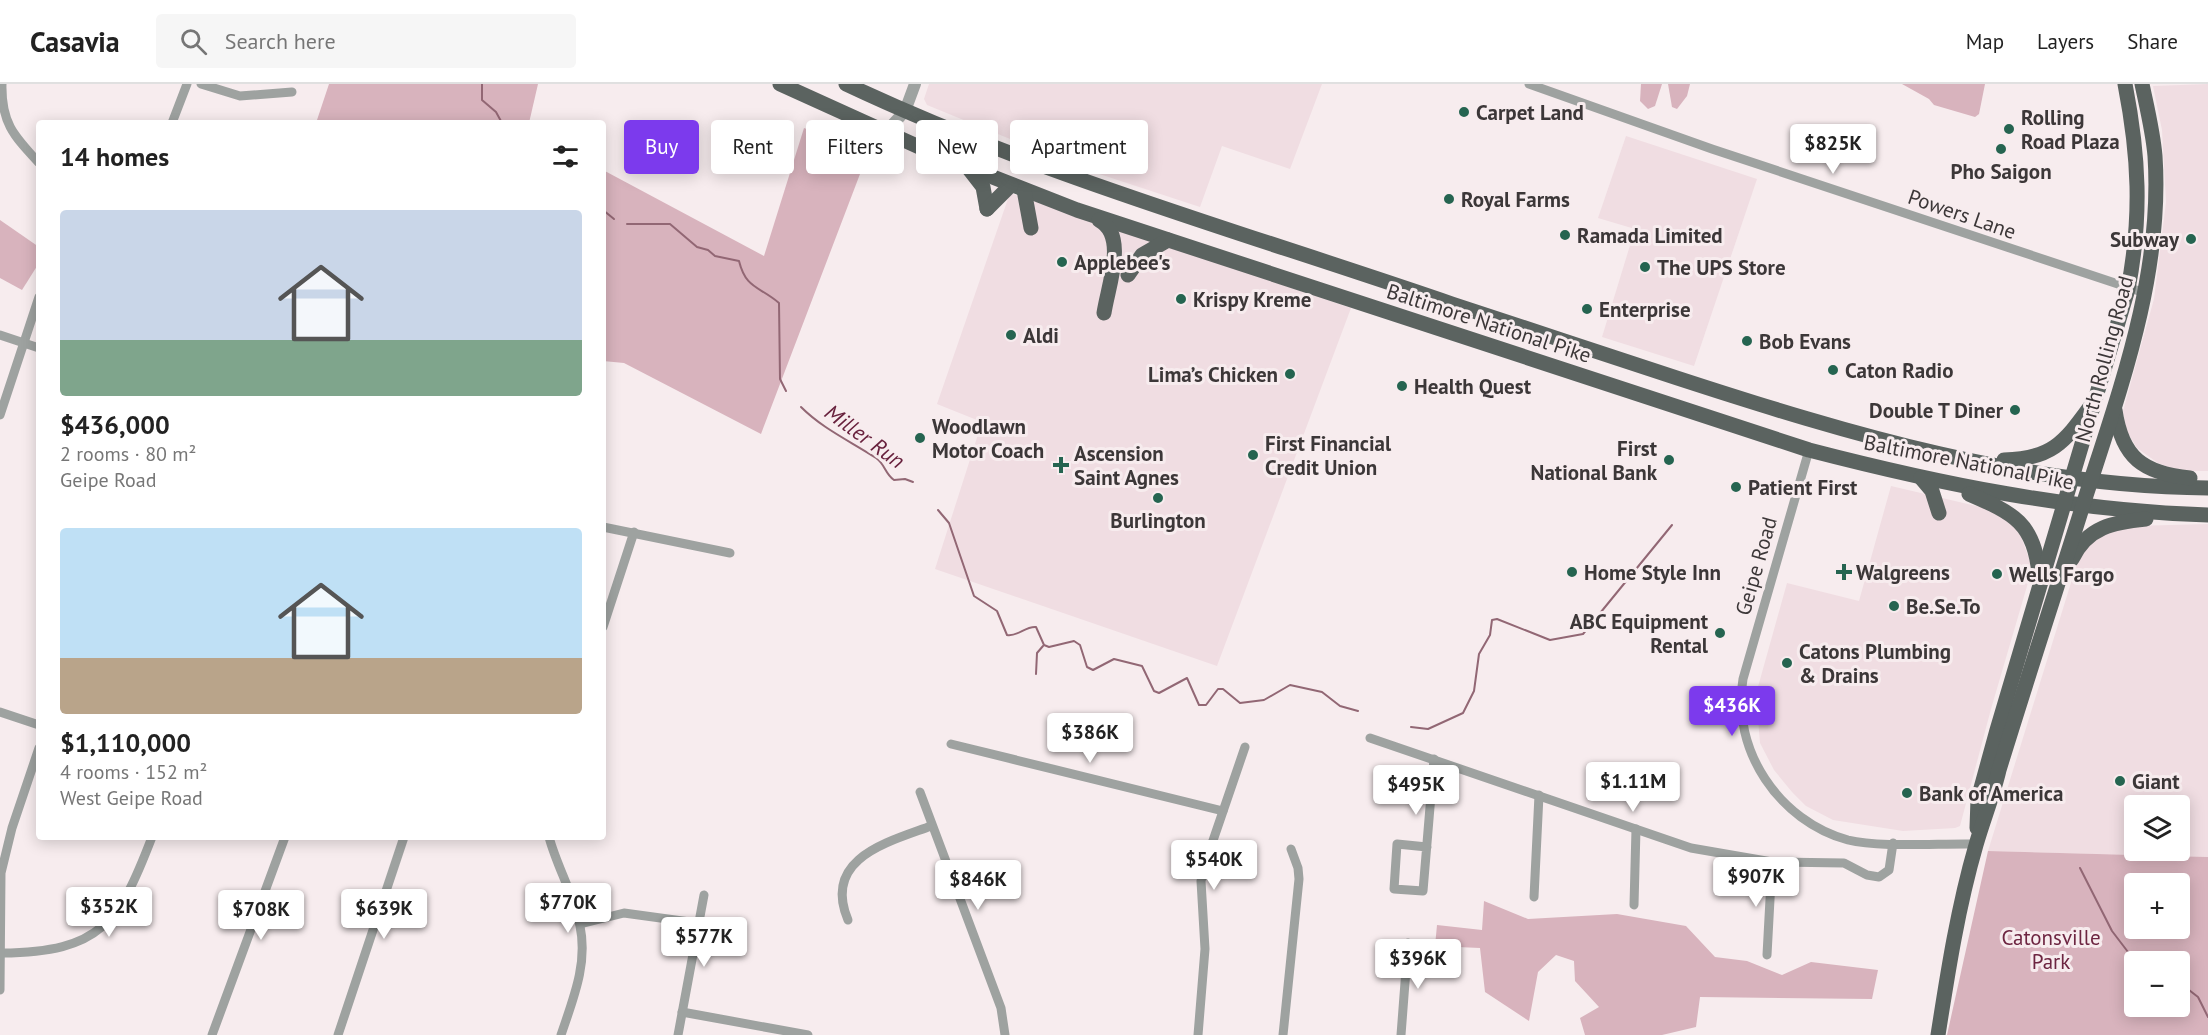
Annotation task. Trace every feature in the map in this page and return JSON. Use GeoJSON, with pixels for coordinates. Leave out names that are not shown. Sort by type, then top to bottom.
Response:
{"type":"FeatureCollection","features":[{"type":"Feature","properties":{"kind":"main road","name":"Baltimore National Pike"},"geometry":{"type":"LineString","coordinates":[[780,84],[857,120]]}},
{"type":"Feature","properties":{"kind":"main road","name":"Baltimore National Pike"},"geometry":{"type":"LineString","coordinates":[[846,84],[1005,152],[1148,204],[1775,410],[1884,441],[1966,461],[2091,480],[2208,488]]}},
{"type":"Feature","properties":{"kind":"main road","name":"North Rolling Road"},"geometry":{"type":"LineString","coordinates":[[1976,844],[1978,799],[2128,289],[2137,237],[2139,178],[2134,130],[2125,84]]}},
{"type":"Feature","properties":{"kind":"main road","name":"North Rolling Road"},"geometry":{"type":"LineString","coordinates":[[1938,1035],[1961,906],[1976,844],[2114,405],[2145,292],[2154,238],[2156,183],[2153,138],[2142,84]]}},
{"type":"Feature","properties":{"kind":"main road"},"geometry":{"type":"LineString","coordinates":[[973,174],[983,187],[987,208],[999,194],[1017,188],[1031,228]]}},
{"type":"Feature","properties":{"kind":"main road","name":"Baltimore National Pike"},"geometry":{"type":"LineString","coordinates":[[982,174],[1077,210],[1809,450],[1941,483],[2066,503],[2202,515]]}},
{"type":"Feature","properties":{"kind":"main road"},"geometry":{"type":"LineString","coordinates":[[1077,210],[1108,225],[1114,237],[1116,245],[1104,313]]}},
{"type":"Feature","properties":{"kind":"main road"},"geometry":{"type":"LineString","coordinates":[[1128,275],[1142,255],[1168,240]]}},
{"type":"Feature","properties":{"kind":"main road"},"geometry":{"type":"LineString","coordinates":[[1966,461],[2026,459],[2043,455],[2066,438],[2097,397]]}},
{"type":"Feature","properties":{"kind":"main road"},"geometry":{"type":"LineString","coordinates":[[2114,405],[2119,434],[2142,465],[2174,476],[2208,480]]}},
{"type":"Feature","properties":{"kind":"main road"},"geometry":{"type":"LineString","coordinates":[[1921,478],[1932,491],[1940,513]]}},
{"type":"Feature","properties":{"kind":"main road"},"geometry":{"type":"LineString","coordinates":[[1941,483],[1996,505],[2021,523],[2035,547],[2040,585]]}},
{"type":"Feature","properties":{"kind":"main road"},"geometry":{"type":"LineString","coordinates":[[2054,600],[2080,544],[2100,528],[2123,521],[2202,515]]}},
{"type":"Feature","properties":{"kind":"street"},"geometry":{"type":"LineString","coordinates":[[2,84],[2,109],[5,120],[19,141],[36,160]]}},
{"type":"Feature","properties":{"kind":"street"},"geometry":{"type":"LineString","coordinates":[[173,120],[187,84]]}},
{"type":"Feature","properties":{"kind":"street"},"geometry":{"type":"LineString","coordinates":[[201,84],[240,96],[292,92]]}},
{"type":"Feature","properties":{"kind":"street"},"geometry":{"type":"LineString","coordinates":[[897,120],[905,111],[915,84]]}},
{"type":"Feature","properties":{"kind":"street","name":"Powers Lane"},"geometry":{"type":"LineString","coordinates":[[1529,84],[1712,149],[2128,289],[2145,292]]}},
{"type":"Feature","properties":{"kind":"street"},"geometry":{"type":"LineString","coordinates":[[0,415],[36,306]]}},
{"type":"Feature","properties":{"kind":"street"},"geometry":{"type":"LineString","coordinates":[[0,335],[36,347]]}},
{"type":"Feature","properties":{"kind":"street","name":"Geipe Road"},"geometry":{"type":"LineString","coordinates":[[1809,450],[1743,679],[1741,692],[1746,736],[1752,756],[1771,789],[1801,817],[1832,834],[1850,840],[1893,843],[1976,844]]}},
{"type":"Feature","properties":{"kind":"street"},"geometry":{"type":"LineString","coordinates":[[606,527],[634,531],[730,553]]}},
{"type":"Feature","properties":{"kind":"street"},"geometry":{"type":"LineString","coordinates":[[606,618],[634,531]]}},
{"type":"Feature","properties":{"kind":"street"},"geometry":{"type":"LineString","coordinates":[[0,712],[36,724]]}},
{"type":"Feature","properties":{"kind":"street"},"geometry":{"type":"LineString","coordinates":[[1370,738],[1691,848],[1772,862],[1844,862],[1867,875],[1879,877],[1889,870],[1893,843]]}},
{"type":"Feature","properties":{"kind":"street"},"geometry":{"type":"LineString","coordinates":[[951,744],[1222,811]]}},
{"type":"Feature","properties":{"kind":"street"},"geometry":{"type":"LineString","coordinates":[[1198,1035],[1205,949],[1202,881],[1222,811],[1245,747]]}},
{"type":"Feature","properties":{"kind":"street"},"geometry":{"type":"LineString","coordinates":[[0,990],[2,953],[0,898],[5,851],[36,757]]}},
{"type":"Feature","properties":{"kind":"street"},"geometry":{"type":"LineString","coordinates":[[1427,847],[1397,844],[1394,889],[1424,891],[1434,759]]}},
{"type":"Feature","properties":{"kind":"street"},"geometry":{"type":"LineString","coordinates":[[920,792],[1001,1008],[1005,1035]]}},
{"type":"Feature","properties":{"kind":"street"},"geometry":{"type":"LineString","coordinates":[[1534,897],[1539,795]]}},
{"type":"Feature","properties":{"kind":"street"},"geometry":{"type":"LineString","coordinates":[[848,920],[844,910],[843,892],[849,871],[856,861],[877,846],[931,826]]}},
{"type":"Feature","properties":{"kind":"street"},"geometry":{"type":"LineString","coordinates":[[1634,905],[1636,829]]}},
{"type":"Feature","properties":{"kind":"street"},"geometry":{"type":"LineString","coordinates":[[2,953],[56,949],[93,933],[109,921],[132,889],[151,840]]}},
{"type":"Feature","properties":{"kind":"street"},"geometry":{"type":"LineString","coordinates":[[212,1035],[284,840]]}},
{"type":"Feature","properties":{"kind":"street"},"geometry":{"type":"LineString","coordinates":[[338,1035],[403,840]]}},
{"type":"Feature","properties":{"kind":"street"},"geometry":{"type":"LineString","coordinates":[[550,840],[580,924],[583,949],[580,974],[561,1035]]}},
{"type":"Feature","properties":{"kind":"street"},"geometry":{"type":"LineString","coordinates":[[1283,1035],[1299,879],[1298,868],[1291,849]]}},
{"type":"Feature","properties":{"kind":"street"},"geometry":{"type":"LineString","coordinates":[[1767,955],[1772,862]]}},
{"type":"Feature","properties":{"kind":"street"},"geometry":{"type":"LineString","coordinates":[[678,1035],[704,895]]}},
{"type":"Feature","properties":{"kind":"street"},"geometry":{"type":"LineString","coordinates":[[580,924],[624,913],[697,923]]}},
{"type":"Feature","properties":{"kind":"street"},"geometry":{"type":"LineString","coordinates":[[1401,1035],[1408,943]]}},
{"type":"Feature","properties":{"kind":"street"},"geometry":{"type":"LineString","coordinates":[[682,1012],[808,1035]]}},
{"type":"Feature","properties":{"kind":"shaded area"},"geometry":{"type":"Polygon","coordinates":[[[929,84],[1322,84],[1290,169],[1222,146],[1200,207],[1099,174],[1148,174],[1148,120],[1010,120],[1010,139],[998,134],[998,120],[964,120],[927,105],[924,99],[929,84]]]}},
{"type":"Feature","properties":{"kind":"shaded area"},"geometry":{"type":"Polygon","coordinates":[[[2208,84],[2208,471],[2189,471],[2176,470],[2158,463],[2137,448],[2126,430],[2123,411],[2154,299],[2166,202],[2162,130],[2153,86],[2208,84]]]}},
{"type":"Feature","properties":{"kind":"shaded area"},"geometry":{"type":"Polygon","coordinates":[[[1626,136],[1757,179],[1694,366],[1602,337],[1635,229],[1598,218],[1626,136]]]}},
{"type":"Feature","properties":{"kind":"shaded area"},"geometry":{"type":"Polygon","coordinates":[[[1010,193],[1351,308],[1217,666],[935,569],[982,422],[937,404],[1010,193]]]}},
{"type":"Feature","properties":{"kind":"shaded area"},"geometry":{"type":"Polygon","coordinates":[[[1891,486],[1989,509],[2010,522],[2020,534],[2030,561],[2030,576],[1960,826],[1955,828],[1903,831],[1833,820],[1806,806],[1792,792],[1774,770],[1760,743],[1756,694],[1787,583],[1859,601],[1891,486]]]}},
{"type":"Feature","properties":{"kind":"shaded area"},"geometry":{"type":"Polygon","coordinates":[[[2208,524],[2208,857],[2190,857],[2190,795],[2124,795],[2124,855],[1988,851],[2078,560],[2089,545],[2111,530],[2133,526],[2208,524]]]}},
{"type":"Feature","properties":{"kind":"green space"},"geometry":{"type":"Polygon","coordinates":[[[329,84],[538,84],[530,120],[317,120],[329,84]]]}},
{"type":"Feature","properties":{"kind":"green space"},"geometry":{"type":"Polygon","coordinates":[[[1641,84],[1662,84],[1655,106],[1648,109],[1640,101],[1641,84]]]}},
{"type":"Feature","properties":{"kind":"green space"},"geometry":{"type":"Polygon","coordinates":[[[1668,84],[1690,84],[1687,96],[1677,109],[1672,107],[1668,84]]]}},
{"type":"Feature","properties":{"kind":"green space"},"geometry":{"type":"Polygon","coordinates":[[[1902,84],[1985,84],[1979,114],[1975,117],[1934,105],[1929,99],[1902,84]]]}},
{"type":"Feature","properties":{"kind":"green space"},"geometry":{"type":"Polygon","coordinates":[[[804,128],[806,129],[806,174],[860,174],[761,434],[624,363],[606,361],[606,172],[764,256],[790,174],[794,174],[794,160],[804,128]]]}},
{"type":"Feature","properties":{"kind":"green space"},"geometry":{"type":"Polygon","coordinates":[[[0,220],[36,245],[36,268],[22,290],[0,278],[0,220]]]}},
{"type":"Feature","properties":{"kind":"green space","name":"Catonsville Park"},"geometry":{"type":"Polygon","coordinates":[[[1988,851],[2124,855],[2124,861],[2190,861],[2190,857],[2208,857],[2208,1035],[1947,1035],[1988,851]]]}},
{"type":"Feature","properties":{"kind":"green space"},"geometry":{"type":"Polygon","coordinates":[[[1484,901],[1528,919],[1617,914],[1686,926],[1715,957],[1747,961],[1782,975],[1811,962],[1878,970],[1872,999],[1700,997],[1696,1027],[1662,1035],[1585,1035],[1580,1018],[1599,1007],[1575,981],[1574,961],[1556,955],[1538,972],[1529,1021],[1485,992],[1480,948],[1435,946],[1437,925],[1482,930],[1484,901]]]}},
{"type":"Feature","properties":{"kind":"waterway","name":"Miller Run"},"geometry":{"type":"LineString","coordinates":[[482,84],[482,100],[496,112],[500,120]]}},
{"type":"Feature","properties":{"kind":"waterway","name":"Miller Run"},"geometry":{"type":"LineString","coordinates":[[606,212],[614,219]]}},
{"type":"Feature","properties":{"kind":"waterway","name":"Miller Run"},"geometry":{"type":"LineString","coordinates":[[627,224],[670,224],[697,247],[708,250],[715,256],[739,261],[749,282],[779,303],[780,379],[786,391]]}},
{"type":"Feature","properties":{"kind":"waterway","name":"Miller Run"},"geometry":{"type":"LineString","coordinates":[[801,407],[828,428],[876,458],[894,480],[905,479],[913,482]]}},
{"type":"Feature","properties":{"kind":"waterway","name":"Miller Run"},"geometry":{"type":"LineString","coordinates":[[938,510],[949,523],[974,596],[997,611],[1007,635],[1036,627],[1044,645],[1049,647],[1074,641],[1080,645],[1087,667],[1093,670],[1114,659],[1142,666],[1154,691],[1159,693],[1187,678],[1199,705],[1206,705],[1218,689],[1223,689],[1240,703],[1264,700],[1290,685],[1322,692],[1340,706],[1358,711]]}},
{"type":"Feature","properties":{"kind":"waterway","name":"Miller Run"},"geometry":{"type":"LineString","coordinates":[[1411,727],[1428,729],[1463,713],[1474,691],[1479,654],[1490,635],[1492,620],[1497,619],[1550,640],[1583,634],[1672,525]]}},
{"type":"Feature","properties":{"kind":"waterway"},"geometry":{"type":"LineString","coordinates":[[1036,674],[1037,653],[1043,646]]}},
{"type":"Feature","properties":{"kind":"waterway"},"geometry":{"type":"LineString","coordinates":[[2080,868],[2112,931],[2127,951]]}},
{"type":"Feature","properties":{"kind":"waterway"},"geometry":{"type":"LineString","coordinates":[[2190,991],[2198,997],[2208,1017]]}},
{"type":"Feature","properties":{"kind":"place","name":"Carpet Land"},"geometry":{"type":"Point","coordinates":[1464,112]}},
{"type":"Feature","properties":{"kind":"place","name":"Rolling Road Plaza"},"geometry":{"type":"Point","coordinates":[2009,129]}},
{"type":"Feature","properties":{"kind":"place","name":"Pho Saigon"},"geometry":{"type":"Point","coordinates":[2001,149]}},
{"type":"Feature","properties":{"kind":"place","name":"Royal Farms"},"geometry":{"type":"Point","coordinates":[1449,199]}},
{"type":"Feature","properties":{"kind":"place","name":"Ramada Limited"},"geometry":{"type":"Point","coordinates":[1565,235]}},
{"type":"Feature","properties":{"kind":"place","name":"Subway"},"geometry":{"type":"Point","coordinates":[2191,239]}},
{"type":"Feature","properties":{"kind":"place","name":"Applebee's"},"geometry":{"type":"Point","coordinates":[1062,262]}},
{"type":"Feature","properties":{"kind":"place","name":"The UPS Store"},"geometry":{"type":"Point","coordinates":[1645,267]}},
{"type":"Feature","properties":{"kind":"place","name":"Krispy Kreme"},"geometry":{"type":"Point","coordinates":[1181,299]}},
{"type":"Feature","properties":{"kind":"place","name":"Enterprise"},"geometry":{"type":"Point","coordinates":[1587,309]}},
{"type":"Feature","properties":{"kind":"place","name":"Aldi"},"geometry":{"type":"Point","coordinates":[1011,335]}},
{"type":"Feature","properties":{"kind":"place","name":"Bob Evans"},"geometry":{"type":"Point","coordinates":[1747,341]}},
{"type":"Feature","properties":{"kind":"place","name":"Caton Radio"},"geometry":{"type":"Point","coordinates":[1833,370]}},
{"type":"Feature","properties":{"kind":"place","name":"Lima’s Chicken"},"geometry":{"type":"Point","coordinates":[1290,374]}},
{"type":"Feature","properties":{"kind":"place","name":"Health Quest"},"geometry":{"type":"Point","coordinates":[1402,386]}},
{"type":"Feature","properties":{"kind":"place","name":"Double T Diner"},"geometry":{"type":"Point","coordinates":[2015,410]}},
{"type":"Feature","properties":{"kind":"place","name":"Woodlawn Motor Coach"},"geometry":{"type":"Point","coordinates":[920,438]}},
{"type":"Feature","properties":{"kind":"place","name":"First Financial Credit Union"},"geometry":{"type":"Point","coordinates":[1253,455]}},
{"type":"Feature","properties":{"kind":"place","name":"First National Bank"},"geometry":{"type":"Point","coordinates":[1669,460]}},
{"type":"Feature","properties":{"kind":"place","name":"Ascension Saint Agnes"},"geometry":{"type":"Point","coordinates":[1061,465]}},
{"type":"Feature","properties":{"kind":"place","name":"Patient First"},"geometry":{"type":"Point","coordinates":[1736,487]}},
{"type":"Feature","properties":{"kind":"place","name":"Burlington"},"geometry":{"type":"Point","coordinates":[1158,498]}},
{"type":"Feature","properties":{"kind":"place","name":"Home Style Inn"},"geometry":{"type":"Point","coordinates":[1572,572]}},
{"type":"Feature","properties":{"kind":"place","name":"Walgreens"},"geometry":{"type":"Point","coordinates":[1844,572]}},
{"type":"Feature","properties":{"kind":"place","name":"Wells Fargo"},"geometry":{"type":"Point","coordinates":[1997,574]}},
{"type":"Feature","properties":{"kind":"place","name":"Be.Se.To"},"geometry":{"type":"Point","coordinates":[1894,606]}},
{"type":"Feature","properties":{"kind":"place","name":"ABC Equipment Rental"},"geometry":{"type":"Point","coordinates":[1720,633]}},
{"type":"Feature","properties":{"kind":"place","name":"Catons Plumbing & Drains"},"geometry":{"type":"Point","coordinates":[1787,663]}},
{"type":"Feature","properties":{"kind":"place","name":"Giant"},"geometry":{"type":"Point","coordinates":[2120,781]}},
{"type":"Feature","properties":{"kind":"place","name":"Bank of America"},"geometry":{"type":"Point","coordinates":[1907,793]}}]}
